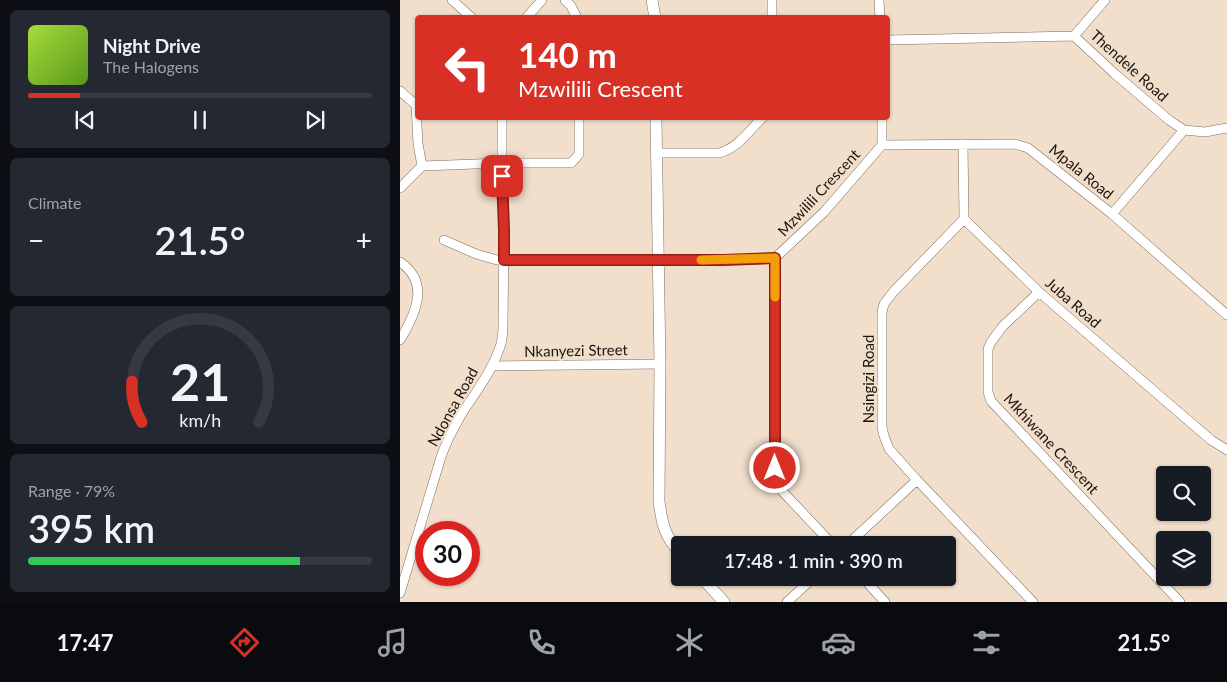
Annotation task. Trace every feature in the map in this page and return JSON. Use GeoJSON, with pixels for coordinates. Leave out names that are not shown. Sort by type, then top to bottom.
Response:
{"type":"FeatureCollection","features":[{"type":"Feature","properties":{"kind":"street"},"geometry":{"type":"LineString","coordinates":[[452,0],[469,15]]}},
{"type":"Feature","properties":{"kind":"street"},"geometry":{"type":"LineString","coordinates":[[529,15],[542,0]]}},
{"type":"Feature","properties":{"kind":"street"},"geometry":{"type":"LineString","coordinates":[[565,0],[576,15]]}},
{"type":"Feature","properties":{"kind":"street"},"geometry":{"type":"LineString","coordinates":[[652,0],[654,15]]}},
{"type":"Feature","properties":{"kind":"street"},"geometry":{"type":"LineString","coordinates":[[772,0],[772,15]]}},
{"type":"Feature","properties":{"kind":"street"},"geometry":{"type":"LineString","coordinates":[[879,0],[880,15]]}},
{"type":"Feature","properties":{"kind":"street"},"geometry":{"type":"LineString","coordinates":[[1074,36],[1105,0]]}},
{"type":"Feature","properties":{"kind":"street","name":"Thendele Road"},"geometry":{"type":"LineString","coordinates":[[890,40],[1074,36],[1115,74],[1169,120],[1184,130]]}},
{"type":"Feature","properties":{"kind":"street"},"geometry":{"type":"LineString","coordinates":[[400,91],[415,103]]}},
{"type":"Feature","properties":{"kind":"street"},"geometry":{"type":"LineString","coordinates":[[417,120],[418,144],[422,166]]}},
{"type":"Feature","properties":{"kind":"street","name":"Ndonsa Road"},"geometry":{"type":"LineString","coordinates":[[400,593],[440,457],[460,417],[492,366],[502,340],[504,209],[502,120]]}},
{"type":"Feature","properties":{"kind":"street"},"geometry":{"type":"LineString","coordinates":[[400,188],[422,166],[571,163],[579,154],[579,120]]}},
{"type":"Feature","properties":{"kind":"street"},"geometry":{"type":"LineString","coordinates":[[656,120],[660,364],[659,501],[664,529],[671,542]]}},
{"type":"Feature","properties":{"kind":"street"},"geometry":{"type":"LineString","coordinates":[[656,153],[719,153],[728,151],[736,146],[760,120]]}},
{"type":"Feature","properties":{"kind":"street","name":"Mzwilili Crescent"},"geometry":{"type":"LineString","coordinates":[[444,240],[476,254],[496,260],[723,260],[775,258],[824,212],[882,146],[882,120]]}},
{"type":"Feature","properties":{"kind":"street"},"geometry":{"type":"LineString","coordinates":[[1112,214],[1184,130],[1204,132],[1227,128]]}},
{"type":"Feature","properties":{"kind":"street"},"geometry":{"type":"LineString","coordinates":[[963,144],[964,219]]}},
{"type":"Feature","properties":{"kind":"street","name":"Mpala Road"},"geometry":{"type":"LineString","coordinates":[[882,146],[1015,144],[1028,148],[1112,214],[1227,315]]}},
{"type":"Feature","properties":{"kind":"street","name":"Juba Road"},"geometry":{"type":"LineString","coordinates":[[964,219],[1039,292],[1211,440],[1227,450]]}},
{"type":"Feature","properties":{"kind":"street","name":"Nsingizi Road"},"geometry":{"type":"LineString","coordinates":[[964,219],[894,291],[884,304],[882,312],[882,427],[889,449],[1033,602]]}},
{"type":"Feature","properties":{"kind":"street"},"geometry":{"type":"LineString","coordinates":[[775,258],[776,476],[783,492],[824,536]]}},
{"type":"Feature","properties":{"kind":"street"},"geometry":{"type":"LineString","coordinates":[[400,262],[412,273],[418,292],[417,305],[400,340]]}},
{"type":"Feature","properties":{"kind":"street","name":"Mkhiwane Crescent"},"geometry":{"type":"LineString","coordinates":[[1039,292],[1003,326],[991,342],[988,349],[988,392],[991,401],[1180,602]]}},
{"type":"Feature","properties":{"kind":"street","name":"Nkanyezi Street"},"geometry":{"type":"LineString","coordinates":[[492,366],[660,364]]}},
{"type":"Feature","properties":{"kind":"street"},"geometry":{"type":"LineString","coordinates":[[857,536],[917,480]]}},
{"type":"Feature","properties":{"kind":"street"},"geometry":{"type":"LineString","coordinates":[[709,586],[724,602]]}},
{"type":"Feature","properties":{"kind":"street"},"geometry":{"type":"LineString","coordinates":[[787,602],[804,586]]}},
{"type":"Feature","properties":{"kind":"street"},"geometry":{"type":"LineString","coordinates":[[870,586],[885,602]]}},
{"type":"Feature","properties":{"kind":"slow traffic"},"geometry":{"type":"LineString","coordinates":[[701,260],[775,258],[775,297]]}},
{"type":"Feature","properties":{"kind":"route"},"geometry":{"type":"LineString","coordinates":[[502,176],[504,260],[723,260],[775,258],[775,468]]}}]}
